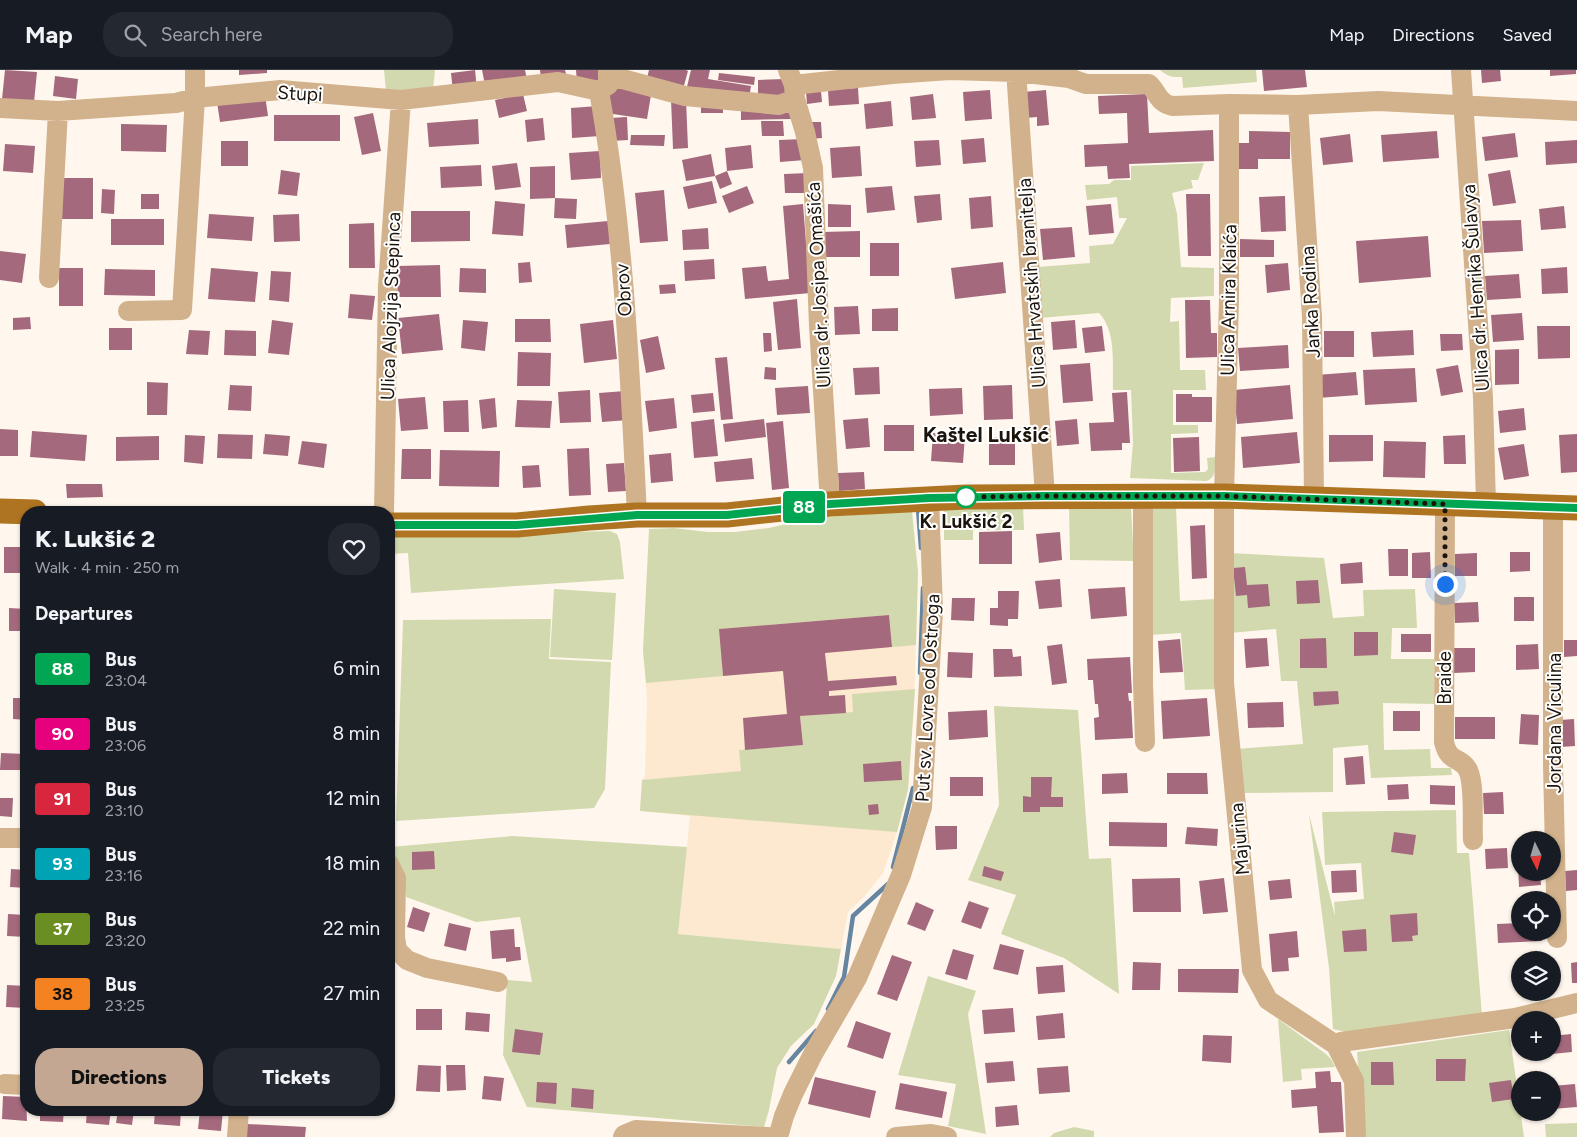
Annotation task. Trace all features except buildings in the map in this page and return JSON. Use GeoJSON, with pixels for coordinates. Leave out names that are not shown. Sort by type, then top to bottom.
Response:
{"type":"FeatureCollection","features":[{"type":"Feature","properties":{"kind":"main road"},"geometry":{"type":"LineString","coordinates":[[395,525],[516,530],[637,515],[727,515],[830,504],[929,498],[1044,496],[1224,496],[1565,508]]}},
{"type":"Feature","properties":{"kind":"main road"},"geometry":{"type":"LineString","coordinates":[[0,511],[20,512]]}},
{"type":"Feature","properties":{"kind":"street"},"geometry":{"type":"LineString","coordinates":[[128,311],[182,310],[195,98],[195,70]]}},
{"type":"Feature","properties":{"kind":"street","name":"Stupi"},"geometry":{"type":"LineString","coordinates":[[0,108],[58,111],[176,103],[195,98],[280,90],[401,100],[558,82],[605,79],[685,96],[779,105],[792,85],[891,72],[950,70],[1016,71],[1069,78],[1086,84],[1149,84],[1155,90],[1159,99],[1166,105],[1229,104]]}},
{"type":"Feature","properties":{"kind":"street","name":"Ulica dr. Henrika Šulavya"},"geometry":{"type":"LineString","coordinates":[[1461,70],[1483,398],[1486,505]]}},
{"type":"Feature","properties":{"kind":"street","name":"Ulica Hrvatskih branitelja"},"geometry":{"type":"LineString","coordinates":[[1016,71],[1044,496]]}},
{"type":"Feature","properties":{"kind":"street","name":"Obrov"},"geometry":{"type":"LineString","coordinates":[[605,79],[607,138],[621,258],[637,515]]}},
{"type":"Feature","properties":{"kind":"street","name":"Ulica dr. Josipa Omašića"},"geometry":{"type":"LineString","coordinates":[[792,85],[813,168],[819,326],[830,504]]}},
{"type":"Feature","properties":{"kind":"street","name":"Ulica Alojzija Stepinca"},"geometry":{"type":"LineString","coordinates":[[384,506],[388,286],[401,100]]}},
{"type":"Feature","properties":{"kind":"street"},"geometry":{"type":"LineString","coordinates":[[1229,104],[1298,105],[1378,101],[1577,111]]}},
{"type":"Feature","properties":{"kind":"street","name":"Ulica Arnira Klaića"},"geometry":{"type":"LineString","coordinates":[[1224,496],[1229,298],[1229,104]]}},
{"type":"Feature","properties":{"kind":"street","name":"Janka Rodina"},"geometry":{"type":"LineString","coordinates":[[1298,105],[1312,317],[1314,500]]}},
{"type":"Feature","properties":{"kind":"street"},"geometry":{"type":"LineString","coordinates":[[49,278],[58,111]]}},
{"type":"Feature","properties":{"kind":"street","name":"Majurina"},"geometry":{"type":"LineString","coordinates":[[1224,496],[1224,683],[1252,970],[1268,1000],[1336,1045],[1354,1081],[1356,1137]]}},
{"type":"Feature","properties":{"kind":"street"},"geometry":{"type":"LineString","coordinates":[[1143,497],[1143,684],[1145,742]]}},
{"type":"Feature","properties":{"kind":"street","name":"Put sv. Lovre od Ostroga"},"geometry":{"type":"LineString","coordinates":[[778,1137],[793,1094],[813,1054],[857,978],[901,875],[922,807],[933,610],[929,498]]}},
{"type":"Feature","properties":{"kind":"street","name":"Braide"},"geometry":{"type":"LineString","coordinates":[[1445,504],[1444,742],[1446,752],[1467,769],[1471,781],[1473,840]]}},
{"type":"Feature","properties":{"kind":"street","name":"Jordana Viculina"},"geometry":{"type":"LineString","coordinates":[[1556,891],[1553,765],[1565,508]]}},
{"type":"Feature","properties":{"kind":"street"},"geometry":{"type":"LineString","coordinates":[[0,838],[20,838]]}},
{"type":"Feature","properties":{"kind":"street"},"geometry":{"type":"LineString","coordinates":[[395,876],[395,937],[397,950],[407,960],[427,968],[498,982]]}},
{"type":"Feature","properties":{"kind":"street"},"geometry":{"type":"LineString","coordinates":[[1336,1045],[1341,1042],[1515,1018],[1577,1003]]}},
{"type":"Feature","properties":{"kind":"street"},"geometry":{"type":"LineString","coordinates":[[5,1084],[20,1085]]}},
{"type":"Feature","properties":{"kind":"street"},"geometry":{"type":"LineString","coordinates":[[237,1137],[238,1116]]}},
{"type":"Feature","properties":{"kind":"street"},"geometry":{"type":"LineString","coordinates":[[623,1137],[636,1130],[768,1137]]}},
{"type":"Feature","properties":{"kind":"street"},"geometry":{"type":"LineString","coordinates":[[896,1137],[931,1134],[947,1137]]}},
{"type":"Feature","properties":{"kind":"shaded area"},"geometry":{"type":"Polygon","coordinates":[[[918,572],[914,706],[908,790],[897,832],[883,873],[863,898],[848,912],[841,949],[678,934],[690,816],[640,811],[642,780],[645,776],[647,698],[643,650],[918,572]]]}},
{"type":"Feature","properties":{"kind":"green space"},"geometry":{"type":"Polygon","coordinates":[[[384,70],[435,70],[433,91],[386,92],[384,70]]]}},
{"type":"Feature","properties":{"kind":"green space"},"geometry":{"type":"Polygon","coordinates":[[[1160,70],[1256,70],[1257,82],[1183,88],[1182,77],[1170,76],[1160,70]]]}},
{"type":"Feature","properties":{"kind":"green space"},"geometry":{"type":"Polygon","coordinates":[[[1204,163],[1198,180],[1191,180],[1193,188],[1172,193],[1177,214],[1181,267],[1214,268],[1214,296],[1171,298],[1170,322],[1179,321],[1180,370],[1205,370],[1206,390],[1173,390],[1173,425],[1198,425],[1198,433],[1171,434],[1171,473],[1205,472],[1208,469],[1207,458],[1215,457],[1215,472],[1210,480],[1206,481],[1130,478],[1133,443],[1131,390],[1113,390],[1112,349],[1109,330],[1099,313],[1040,318],[1037,267],[1090,263],[1089,246],[1113,244],[1127,218],[1119,218],[1117,197],[1087,200],[1085,185],[1109,184],[1114,180],[1131,180],[1131,166],[1204,163]]]}},
{"type":"Feature","properties":{"kind":"green space"},"geometry":{"type":"Polygon","coordinates":[[[944,504],[1023,505],[1024,530],[973,530],[973,540],[944,540],[944,504]]]}},
{"type":"Feature","properties":{"kind":"green space"},"geometry":{"type":"Polygon","coordinates":[[[1069,505],[1131,506],[1134,561],[1070,560],[1069,505]]]}},
{"type":"Feature","properties":{"kind":"green space"},"geometry":{"type":"Polygon","coordinates":[[[1149,507],[1176,507],[1180,601],[1215,599],[1219,689],[1185,690],[1181,633],[1149,635],[1149,507]]]}},
{"type":"Feature","properties":{"kind":"green space"},"geometry":{"type":"Polygon","coordinates":[[[912,511],[918,572],[916,645],[892,647],[889,615],[720,629],[723,676],[646,683],[643,650],[649,529],[674,528],[708,532],[735,532],[769,528],[811,518],[912,511]]]}},
{"type":"Feature","properties":{"kind":"green space"},"geometry":{"type":"Polygon","coordinates":[[[610,531],[617,534],[620,542],[624,579],[411,593],[408,553],[395,554],[395,537],[610,531]]]}},
{"type":"Feature","properties":{"kind":"green space"},"geometry":{"type":"Polygon","coordinates":[[[1230,553],[1324,558],[1333,618],[1364,616],[1363,590],[1415,589],[1417,628],[1392,628],[1391,659],[1434,659],[1434,704],[1383,703],[1384,750],[1430,749],[1431,768],[1451,768],[1452,775],[1371,778],[1368,745],[1333,748],[1333,792],[1241,793],[1236,749],[1303,744],[1297,681],[1281,681],[1276,629],[1230,633],[1230,553]]]}},
{"type":"Feature","properties":{"kind":"green space"},"geometry":{"type":"Polygon","coordinates":[[[554,589],[616,593],[612,660],[550,657],[554,589]]]}},
{"type":"Feature","properties":{"kind":"green space"},"geometry":{"type":"Polygon","coordinates":[[[551,619],[549,659],[611,662],[605,789],[594,808],[396,821],[403,620],[551,619]]]}},
{"type":"Feature","properties":{"kind":"green space"},"geometry":{"type":"Polygon","coordinates":[[[915,689],[908,790],[897,832],[640,811],[642,780],[741,771],[739,750],[803,745],[800,716],[853,712],[852,694],[915,689]]]}},
{"type":"Feature","properties":{"kind":"green space"},"geometry":{"type":"Polygon","coordinates":[[[994,706],[1078,710],[1089,859],[1111,858],[1119,994],[1064,958],[1001,934],[1016,895],[968,880],[999,805],[994,706]]]}},
{"type":"Feature","properties":{"kind":"green space"},"geometry":{"type":"Polygon","coordinates":[[[1456,810],[1457,853],[1469,853],[1482,1016],[1353,1034],[1333,1029],[1329,968],[1309,814],[1335,916],[1334,902],[1364,899],[1361,863],[1325,865],[1322,812],[1456,810]]]}},
{"type":"Feature","properties":{"kind":"green space"},"geometry":{"type":"Polygon","coordinates":[[[512,836],[687,847],[678,934],[841,949],[836,976],[814,1024],[791,1046],[777,1068],[764,1127],[527,1107],[503,1055],[507,980],[532,982],[520,917],[476,922],[406,897],[404,878],[395,857],[395,847],[512,836]]]}},
{"type":"Feature","properties":{"kind":"green space"},"geometry":{"type":"Polygon","coordinates":[[[928,976],[976,991],[968,1014],[986,1134],[948,1126],[956,1084],[898,1075],[928,976]]]}},
{"type":"Feature","properties":{"kind":"green space"},"geometry":{"type":"Polygon","coordinates":[[[1278,1019],[1326,1054],[1335,1067],[1301,1069],[1302,1080],[1283,1082],[1278,1019]]]}},
{"type":"Feature","properties":{"kind":"green space"},"geometry":{"type":"Polygon","coordinates":[[[1509,1030],[1511,1061],[1513,1061],[1515,1071],[1511,1071],[1511,1121],[1522,1121],[1524,1137],[1363,1137],[1357,1052],[1509,1030]]]}},
{"type":"Feature","properties":{"kind":"green space"},"geometry":{"type":"Polygon","coordinates":[[[1577,1123],[1577,1137],[1546,1137],[1545,1124],[1577,1123]]]}},
{"type":"Feature","properties":{"kind":"green space"},"geometry":{"type":"Polygon","coordinates":[[[1074,1127],[1094,1131],[1094,1137],[1050,1137],[1054,1133],[1074,1127]]]}},
{"type":"Feature","properties":{"kind":"waterway"},"geometry":{"type":"LineString","coordinates":[[918,508],[921,548]]}},
{"type":"Feature","properties":{"kind":"waterway"},"geometry":{"type":"LineString","coordinates":[[920,673],[923,588]]}},
{"type":"Feature","properties":{"kind":"waterway"},"geometry":{"type":"LineString","coordinates":[[893,867],[913,788]]}},
{"type":"Feature","properties":{"kind":"waterway"},"geometry":{"type":"LineString","coordinates":[[828,1009],[844,977],[853,916],[888,884]]}},
{"type":"Feature","properties":{"kind":"waterway"},"geometry":{"type":"LineString","coordinates":[[789,1062],[816,1031]]}},
{"type":"Feature","properties":{"kind":"bus line","name":"88"},"geometry":{"type":"LineString","coordinates":[[395,525],[517,525],[637,515],[727,515],[830,504],[929,498],[1044,496],[1224,496],[1577,508]]}},
{"type":"Feature","properties":{"kind":"place","name":"K. Lukšić 2"},"geometry":{"type":"Point","coordinates":[966,497]}},
{"type":"Feature","properties":{"kind":"district","name":"Kaštel Lukšić"},"geometry":{"type":"Point","coordinates":[986,435]}},
{"type":"Feature","properties":{"kind":"route"},"geometry":{"type":"LineString","coordinates":[[966,497],[1224,496],[1445,504],[1445,584]]}}]}
